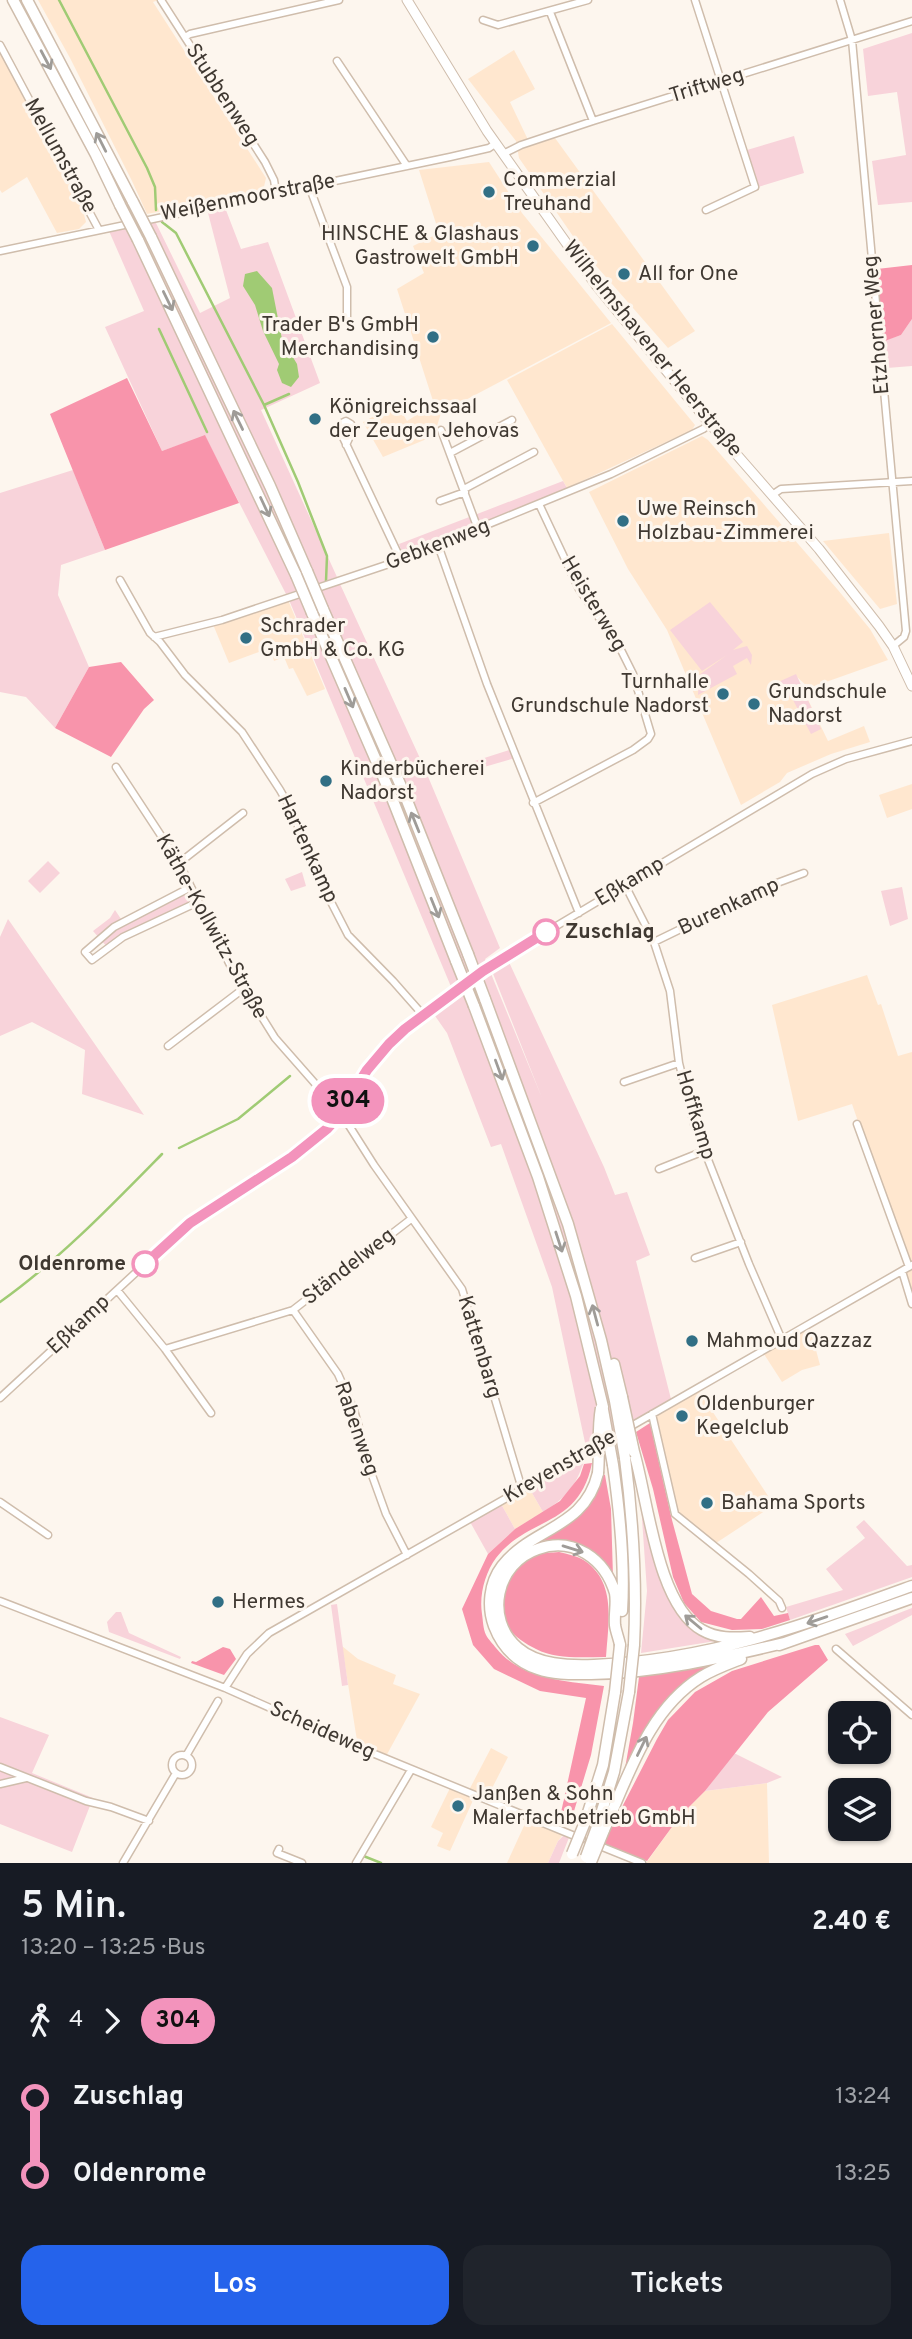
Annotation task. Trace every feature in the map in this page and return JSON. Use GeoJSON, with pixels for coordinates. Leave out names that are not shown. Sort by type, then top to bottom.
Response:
{"type":"FeatureCollection","features":[{"type":"Feature","properties":{"kind":"highway"},"geometry":{"type":"LineString","coordinates":[[13,0],[138,240],[296,575],[318,611],[404,793],[468,954],[568,1224],[619,1399],[630,1455],[666,1582],[684,1615],[701,1629],[726,1638],[782,1638]]}},
{"type":"Feature","properties":{"kind":"highway"},"geometry":{"type":"LineString","coordinates":[[27,0],[151,237],[270,486],[307,571],[318,611],[474,1006],[538,1177],[576,1296],[613,1465],[624,1590],[615,1692],[603,1765],[570,1858]]}},
{"type":"Feature","properties":{"kind":"highway"},"geometry":{"type":"LineString","coordinates":[[602,1406],[598,1424],[598,1473],[584,1505],[569,1518],[514,1553],[497,1575],[490,1597],[490,1610],[498,1637],[518,1659],[538,1669],[563,1674],[603,1674],[669,1667],[782,1638],[912,1598]]}},
{"type":"Feature","properties":{"kind":"highway"},"geometry":{"type":"LineString","coordinates":[[601,1829],[629,1692],[634,1645],[636,1610],[630,1455]]}},
{"type":"Feature","properties":{"kind":"highway"},"geometry":{"type":"LineString","coordinates":[[620,1646],[615,1624],[616,1596],[607,1574],[590,1555],[570,1546],[550,1546],[526,1554],[508,1572],[498,1596],[503,1628],[518,1647],[539,1660],[593,1665],[681,1657],[782,1638]]}},
{"type":"Feature","properties":{"kind":"highway"},"geometry":{"type":"LineString","coordinates":[[587,1862],[649,1732],[676,1697],[690,1685],[711,1671],[782,1638],[912,1587]]}},
{"type":"Feature","properties":{"kind":"street","name":"Stubbenweg"},"geometry":{"type":"LineString","coordinates":[[160,0],[265,162],[274,180],[276,192]]}},
{"type":"Feature","properties":{"kind":"street"},"geometry":{"type":"LineString","coordinates":[[185,37],[339,0]]}},
{"type":"Feature","properties":{"kind":"street","name":"Wilhelmshavener Heerstraße"},"geometry":{"type":"LineString","coordinates":[[407,0],[495,144],[596,285],[710,424],[819,549],[893,646],[912,686]]}},
{"type":"Feature","properties":{"kind":"street"},"geometry":{"type":"LineString","coordinates":[[483,20],[498,25],[588,0]]}},
{"type":"Feature","properties":{"kind":"street"},"geometry":{"type":"LineString","coordinates":[[695,0],[755,187],[706,210]]}},
{"type":"Feature","properties":{"kind":"street","name":"Etzhorner Weg"},"geometry":{"type":"LineString","coordinates":[[840,0],[852,40],[893,483],[905,635],[893,646]]}},
{"type":"Feature","properties":{"kind":"street"},"geometry":{"type":"LineString","coordinates":[[550,12],[593,121]]}},
{"type":"Feature","properties":{"kind":"street","name":"Triftweg"},"geometry":{"type":"LineString","coordinates":[[503,154],[521,145],[593,121],[912,21]]}},
{"type":"Feature","properties":{"kind":"street","name":"Mellumstraße"},"geometry":{"type":"LineString","coordinates":[[0,46],[4,62],[99,230]]}},
{"type":"Feature","properties":{"kind":"street"},"geometry":{"type":"LineString","coordinates":[[337,61],[407,166]]}},
{"type":"Feature","properties":{"kind":"street","name":"Weißenmoorstraße"},"geometry":{"type":"LineString","coordinates":[[0,251],[482,150],[495,144]]}},
{"type":"Feature","properties":{"kind":"street"},"geometry":{"type":"LineString","coordinates":[[309,186],[347,287],[347,317]]}},
{"type":"Feature","properties":{"kind":"street"},"geometry":{"type":"LineString","coordinates":[[450,453],[512,420]]}},
{"type":"Feature","properties":{"kind":"street","name":"Gebkenweg"},"geometry":{"type":"LineString","coordinates":[[154,637],[222,620],[401,560],[611,474],[710,424]]}},
{"type":"Feature","properties":{"kind":"street"},"geometry":{"type":"LineString","coordinates":[[440,430],[478,529]]}},
{"type":"Feature","properties":{"kind":"street"},"geometry":{"type":"LineString","coordinates":[[346,445],[401,560]]}},
{"type":"Feature","properties":{"kind":"street"},"geometry":{"type":"LineString","coordinates":[[440,502],[534,452]]}},
{"type":"Feature","properties":{"kind":"street"},"geometry":{"type":"LineString","coordinates":[[772,495],[781,489],[912,481]]}},
{"type":"Feature","properties":{"kind":"street","name":"Heisterweg"},"geometry":{"type":"LineString","coordinates":[[533,803],[633,750],[651,734],[633,674],[620,648],[579,589],[539,504]]}},
{"type":"Feature","properties":{"kind":"street"},"geometry":{"type":"LineString","coordinates":[[438,545],[483,675],[579,913]]}},
{"type":"Feature","properties":{"kind":"street","name":"Hartenkamp"},"geometry":{"type":"LineString","coordinates":[[120,580],[150,633],[185,675],[242,732],[293,813],[314,869],[348,935],[423,1015]]}},
{"type":"Feature","properties":{"kind":"street","name":"Eßkamp"},"geometry":{"type":"LineString","coordinates":[[0,1398],[190,1223],[302,1150],[328,1128],[341,1113],[367,1070],[389,1044],[423,1015],[498,961],[823,768],[912,741]]}},
{"type":"Feature","properties":{"kind":"street","name":"Käthe-Kollwitz-Straße"},"geometry":{"type":"LineString","coordinates":[[116,767],[179,863],[243,989],[275,1038],[341,1113]]}},
{"type":"Feature","properties":{"kind":"street"},"geometry":{"type":"LineString","coordinates":[[179,863],[243,813]]}},
{"type":"Feature","properties":{"kind":"street","name":"Burenkamp"},"geometry":{"type":"LineString","coordinates":[[654,942],[769,886],[804,873]]}},
{"type":"Feature","properties":{"kind":"street","name":"Hoffkamp"},"geometry":{"type":"LineString","coordinates":[[625,885],[654,942],[670,991],[679,1063],[694,1124],[782,1340]]}},
{"type":"Feature","properties":{"kind":"street"},"geometry":{"type":"LineString","coordinates":[[191,887],[114,927],[85,952],[92,960],[122,937],[198,902]]}},
{"type":"Feature","properties":{"kind":"street"},"geometry":{"type":"LineString","coordinates":[[169,1046],[243,989]]}},
{"type":"Feature","properties":{"kind":"street"},"geometry":{"type":"LineString","coordinates":[[624,1082],[679,1063]]}},
{"type":"Feature","properties":{"kind":"street","name":"Kattenbarg"},"geometry":{"type":"LineString","coordinates":[[341,1113],[411,1219],[462,1289],[522,1489]]}},
{"type":"Feature","properties":{"kind":"street"},"geometry":{"type":"LineString","coordinates":[[857,1124],[907,1267],[912,1304]]}},
{"type":"Feature","properties":{"kind":"street"},"geometry":{"type":"LineString","coordinates":[[659,1169],[704,1152]]}},
{"type":"Feature","properties":{"kind":"street","name":"Ständelweg"},"geometry":{"type":"LineString","coordinates":[[165,1349],[293,1310],[411,1219]]}},
{"type":"Feature","properties":{"kind":"street"},"geometry":{"type":"LineString","coordinates":[[695,1258],[741,1242]]}},
{"type":"Feature","properties":{"kind":"street","name":"Kreyenstraße"},"geometry":{"type":"LineString","coordinates":[[225,1688],[247,1654],[269,1633],[907,1267]]}},
{"type":"Feature","properties":{"kind":"street"},"geometry":{"type":"LineString","coordinates":[[117,1290],[165,1349],[211,1413]]}},
{"type":"Feature","properties":{"kind":"street","name":"Rabenweg"},"geometry":{"type":"LineString","coordinates":[[293,1310],[338,1374],[354,1410],[371,1473],[386,1514],[407,1555]]}},
{"type":"Feature","properties":{"kind":"street"},"geometry":{"type":"LineString","coordinates":[[652,1414],[675,1514],[749,1574],[779,1601],[782,1608]]}},
{"type":"Feature","properties":{"kind":"street"},"geometry":{"type":"LineString","coordinates":[[0,1503],[48,1535]]}},
{"type":"Feature","properties":{"kind":"street","name":"Scheideweg"},"geometry":{"type":"LineString","coordinates":[[0,1601],[225,1688],[411,1770],[642,1863]]}},
{"type":"Feature","properties":{"kind":"street"},"geometry":{"type":"LineString","coordinates":[[836,1649],[912,1715]]}},
{"type":"Feature","properties":{"kind":"street"},"geometry":{"type":"LineString","coordinates":[[186,1756],[218,1701]]}},
{"type":"Feature","properties":{"kind":"street"},"geometry":{"type":"LineString","coordinates":[[180,1756],[191,1760],[191,1770],[186,1774],[176,1773],[173,1762],[180,1756]]}},
{"type":"Feature","properties":{"kind":"street"},"geometry":{"type":"LineString","coordinates":[[0,1767],[86,1801],[149,1821]]}},
{"type":"Feature","properties":{"kind":"street"},"geometry":{"type":"LineString","coordinates":[[355,1863],[411,1770]]}},
{"type":"Feature","properties":{"kind":"street"},"geometry":{"type":"LineString","coordinates":[[123,1863],[176,1773]]}},
{"type":"Feature","properties":{"kind":"street"},"geometry":{"type":"LineString","coordinates":[[0,1784],[28,1777]]}},
{"type":"Feature","properties":{"kind":"street"},"geometry":{"type":"LineString","coordinates":[[277,1853],[302,1863]]}},
{"type":"Feature","properties":{"kind":"shaded area"},"geometry":{"type":"Polygon","coordinates":[[[38,0],[159,0],[153,2],[266,178],[263,191],[147,214],[70,58],[38,0]]]}},
{"type":"Feature","properties":{"kind":"shaded area"},"geometry":{"type":"Polygon","coordinates":[[[912,33],[912,202],[878,205],[872,161],[906,155],[897,92],[868,96],[863,49],[912,33]]]}},
{"type":"Feature","properties":{"kind":"shaded area"},"geometry":{"type":"Polygon","coordinates":[[[0,45],[42,123],[82,207],[86,222],[79,229],[57,233],[27,177],[2,193],[0,190],[0,45]]]}},
{"type":"Feature","properties":{"kind":"shaded area"},"geometry":{"type":"Polygon","coordinates":[[[514,50],[535,89],[510,102],[530,144],[555,138],[695,331],[668,348],[584,252],[519,158],[516,141],[468,79],[514,50]]]}},
{"type":"Feature","properties":{"kind":"shaded area"},"geometry":{"type":"Polygon","coordinates":[[[794,136],[804,173],[758,187],[747,150],[794,136]]]}},
{"type":"Feature","properties":{"kind":"shaded area"},"geometry":{"type":"Polygon","coordinates":[[[489,162],[522,213],[611,323],[441,413],[434,436],[383,457],[363,422],[397,404],[407,421],[434,404],[397,289],[424,273],[413,246],[439,233],[419,170],[489,162]]]}},
{"type":"Feature","properties":{"kind":"shaded area"},"geometry":{"type":"Polygon","coordinates":[[[224,205],[241,249],[268,242],[320,383],[261,410],[337,577],[286,594],[205,436],[162,451],[105,327],[144,311],[109,231],[155,221],[200,313],[230,298],[207,209],[224,205]]]}},
{"type":"Feature","properties":{"kind":"shaded area"},"geometry":{"type":"Polygon","coordinates":[[[912,265],[912,319],[901,335],[882,342],[877,269],[912,265]]]}},
{"type":"Feature","properties":{"kind":"shaded area"},"geometry":{"type":"Polygon","coordinates":[[[257,271],[272,288],[282,339],[297,364],[299,377],[291,387],[282,383],[277,370],[279,364],[263,331],[255,305],[243,286],[245,274],[257,271]]]}},
{"type":"Feature","properties":{"kind":"shaded area"},"geometry":{"type":"Polygon","coordinates":[[[912,319],[912,366],[887,368],[886,340],[901,335],[912,319]]]}},
{"type":"Feature","properties":{"kind":"shaded area"},"geometry":{"type":"Polygon","coordinates":[[[612,324],[695,425],[692,430],[567,488],[507,380],[612,324]]]}},
{"type":"Feature","properties":{"kind":"shaded area"},"geometry":{"type":"Polygon","coordinates":[[[127,378],[162,451],[205,435],[239,503],[105,550],[50,414],[127,378]]]}},
{"type":"Feature","properties":{"kind":"shaded area"},"geometry":{"type":"Polygon","coordinates":[[[702,436],[838,590],[870,629],[888,660],[809,688],[797,677],[828,741],[864,726],[870,742],[831,754],[787,773],[780,782],[741,805],[667,630],[628,569],[589,492],[702,436]]]}},
{"type":"Feature","properties":{"kind":"shaded area"},"geometry":{"type":"Polygon","coordinates":[[[73,470],[105,550],[61,565],[58,595],[89,667],[55,728],[26,697],[0,692],[0,493],[73,470]]]}},
{"type":"Feature","properties":{"kind":"shaded area"},"geometry":{"type":"Polygon","coordinates":[[[563,481],[567,488],[403,555],[399,544],[563,481]]]}},
{"type":"Feature","properties":{"kind":"shaded area"},"geometry":{"type":"Polygon","coordinates":[[[889,533],[897,604],[880,609],[823,541],[889,533]]]}},
{"type":"Feature","properties":{"kind":"shaded area"},"geometry":{"type":"Polygon","coordinates":[[[340,584],[424,767],[500,948],[485,959],[542,1098],[492,971],[508,960],[615,1195],[627,1192],[650,1255],[636,1261],[672,1403],[587,1452],[552,1287],[501,1144],[491,1147],[447,1033],[433,1013],[454,998],[452,989],[289,600],[340,584]]]}},
{"type":"Feature","properties":{"kind":"shaded area"},"geometry":{"type":"Polygon","coordinates":[[[288,600],[325,689],[307,696],[293,668],[289,669],[284,657],[274,661],[270,648],[229,663],[212,622],[288,600]]]}},
{"type":"Feature","properties":{"kind":"shaded area"},"geometry":{"type":"Polygon","coordinates":[[[710,602],[743,642],[733,650],[747,646],[752,655],[751,665],[747,658],[733,666],[737,674],[698,695],[699,675],[727,655],[702,671],[670,630],[710,602]]]}},
{"type":"Feature","properties":{"kind":"shaded area"},"geometry":{"type":"Polygon","coordinates":[[[121,662],[154,700],[144,709],[111,757],[55,728],[89,667],[121,662]]]}},
{"type":"Feature","properties":{"kind":"shaded area"},"geometry":{"type":"Polygon","coordinates":[[[796,674],[821,729],[811,734],[793,700],[776,683],[796,674]]]}},
{"type":"Feature","properties":{"kind":"shaded area"},"geometry":{"type":"Polygon","coordinates":[[[512,749],[515,758],[450,777],[447,770],[512,749]]]}},
{"type":"Feature","properties":{"kind":"shaded area"},"geometry":{"type":"Polygon","coordinates":[[[912,784],[912,809],[887,818],[879,795],[912,784]]]}},
{"type":"Feature","properties":{"kind":"shaded area"},"geometry":{"type":"Polygon","coordinates":[[[48,861],[60,873],[40,893],[28,881],[48,861]]]}},
{"type":"Feature","properties":{"kind":"shaded area"},"geometry":{"type":"Polygon","coordinates":[[[302,872],[306,886],[291,891],[285,879],[302,872]]]}},
{"type":"Feature","properties":{"kind":"shaded area"},"geometry":{"type":"Polygon","coordinates":[[[191,887],[198,902],[108,948],[93,931],[110,918],[115,910],[123,922],[191,887]]]}},
{"type":"Feature","properties":{"kind":"shaded area"},"geometry":{"type":"Polygon","coordinates":[[[902,887],[908,919],[890,926],[881,891],[902,887]]]}},
{"type":"Feature","properties":{"kind":"shaded area"},"geometry":{"type":"Polygon","coordinates":[[[8,919],[144,1115],[82,1094],[85,1050],[32,1022],[0,1036],[0,937],[8,919]]]}},
{"type":"Feature","properties":{"kind":"shaded area"},"geometry":{"type":"Polygon","coordinates":[[[867,975],[878,1005],[881,1004],[898,1056],[912,1052],[912,1301],[902,1271],[908,1267],[852,1104],[798,1121],[772,1005],[867,975]]]}},
{"type":"Feature","properties":{"kind":"shaded area"},"geometry":{"type":"Polygon","coordinates":[[[809,1324],[820,1365],[802,1370],[782,1382],[762,1351],[809,1324]]]}},
{"type":"Feature","properties":{"kind":"shaded area"},"geometry":{"type":"Polygon","coordinates":[[[697,1388],[774,1505],[713,1545],[675,1514],[652,1414],[697,1388]]]}},
{"type":"Feature","properties":{"kind":"shaded area"},"geometry":{"type":"Polygon","coordinates":[[[650,1423],[692,1594],[711,1611],[737,1619],[741,1619],[761,1597],[774,1616],[788,1613],[790,1620],[762,1629],[732,1630],[701,1622],[684,1603],[673,1577],[653,1489],[636,1432],[650,1423]]]}},
{"type":"Feature","properties":{"kind":"shaded area"},"geometry":{"type":"Polygon","coordinates":[[[587,1452],[572,1487],[543,1512],[528,1486],[587,1452]]]}},
{"type":"Feature","properties":{"kind":"shaded area"},"geometry":{"type":"Polygon","coordinates":[[[592,1463],[585,1484],[576,1499],[564,1511],[523,1535],[496,1558],[486,1577],[481,1599],[486,1635],[507,1659],[518,1667],[546,1677],[604,1686],[591,1755],[571,1821],[560,1817],[586,1698],[540,1691],[494,1669],[473,1645],[462,1609],[488,1554],[515,1529],[560,1501],[580,1476],[584,1464],[592,1463]]]}},
{"type":"Feature","properties":{"kind":"shaded area"},"geometry":{"type":"Polygon","coordinates":[[[603,1474],[611,1509],[613,1577],[598,1557],[583,1546],[565,1541],[540,1541],[580,1515],[603,1474]]]}},
{"type":"Feature","properties":{"kind":"shaded area"},"geometry":{"type":"Polygon","coordinates":[[[528,1486],[543,1512],[515,1529],[500,1502],[528,1486]]]}},
{"type":"Feature","properties":{"kind":"shaded area"},"geometry":{"type":"Polygon","coordinates":[[[640,1490],[671,1602],[722,1640],[641,1653],[647,1591],[640,1490]]]}},
{"type":"Feature","properties":{"kind":"shaded area"},"geometry":{"type":"Polygon","coordinates":[[[500,1502],[515,1529],[488,1554],[469,1520],[500,1502]]]}},
{"type":"Feature","properties":{"kind":"shaded area"},"geometry":{"type":"Polygon","coordinates":[[[864,1520],[907,1566],[912,1565],[912,1577],[790,1620],[786,1607],[843,1590],[826,1569],[865,1538],[856,1527],[864,1520]]]}},
{"type":"Feature","properties":{"kind":"shaded area"},"geometry":{"type":"Polygon","coordinates":[[[559,1552],[585,1561],[602,1581],[609,1618],[606,1657],[570,1657],[544,1653],[520,1639],[504,1621],[501,1597],[514,1570],[537,1554],[559,1552]]]}},
{"type":"Feature","properties":{"kind":"shaded area"},"geometry":{"type":"Polygon","coordinates":[[[337,1604],[348,1685],[342,1686],[331,1605],[337,1604]]]}},
{"type":"Feature","properties":{"kind":"shaded area"},"geometry":{"type":"Polygon","coordinates":[[[912,1608],[912,1615],[853,1646],[845,1634],[912,1608]]]}},
{"type":"Feature","properties":{"kind":"shaded area"},"geometry":{"type":"Polygon","coordinates":[[[116,1612],[121,1612],[129,1633],[181,1657],[180,1659],[109,1632],[107,1622],[116,1612]]]}},
{"type":"Feature","properties":{"kind":"shaded area"},"geometry":{"type":"Polygon","coordinates":[[[819,1645],[828,1660],[768,1712],[705,1791],[680,1816],[647,1861],[603,1844],[668,1720],[695,1692],[732,1671],[819,1645]]]}},
{"type":"Feature","properties":{"kind":"shaded area"},"geometry":{"type":"Polygon","coordinates":[[[342,1646],[358,1659],[396,1675],[393,1684],[420,1694],[385,1758],[358,1747],[342,1646]]]}},
{"type":"Feature","properties":{"kind":"shaded area"},"geometry":{"type":"Polygon","coordinates":[[[223,1647],[230,1649],[236,1659],[224,1675],[191,1663],[196,1662],[223,1647]]]}},
{"type":"Feature","properties":{"kind":"shaded area"},"geometry":{"type":"Polygon","coordinates":[[[713,1665],[678,1688],[624,1774],[639,1677],[713,1665]]]}},
{"type":"Feature","properties":{"kind":"shaded area"},"geometry":{"type":"Polygon","coordinates":[[[0,1717],[49,1735],[32,1773],[93,1798],[72,1852],[0,1824],[0,1717]]]}},
{"type":"Feature","properties":{"kind":"shaded area"},"geometry":{"type":"Polygon","coordinates":[[[491,1748],[508,1757],[486,1800],[475,1796],[450,1851],[437,1846],[443,1833],[431,1827],[451,1786],[468,1792],[491,1748]]]}},
{"type":"Feature","properties":{"kind":"shaded area"},"geometry":{"type":"Polygon","coordinates":[[[734,1753],[782,1777],[767,1783],[705,1791],[734,1753]]]}},
{"type":"Feature","properties":{"kind":"shaded area"},"geometry":{"type":"Polygon","coordinates":[[[767,1783],[769,1863],[646,1863],[680,1816],[705,1791],[767,1783]]]}},
{"type":"Feature","properties":{"kind":"shaded area"},"geometry":{"type":"Polygon","coordinates":[[[528,1817],[565,1832],[548,1863],[507,1863],[528,1817]]]}},
{"type":"Feature","properties":{"kind":"shaded area"},"geometry":{"type":"Polygon","coordinates":[[[564,1835],[570,1835],[559,1863],[548,1863],[558,1841],[564,1835]]]}},
{"type":"Feature","properties":{"kind":"waterway"},"geometry":{"type":"LineString","coordinates":[[59,0],[147,168],[155,187],[156,210]]}},
{"type":"Feature","properties":{"kind":"waterway"},"geometry":{"type":"LineString","coordinates":[[162,222],[176,233],[264,405],[327,556],[326,581]]}},
{"type":"Feature","properties":{"kind":"waterway"},"geometry":{"type":"LineString","coordinates":[[159,329],[207,432]]}},
{"type":"Feature","properties":{"kind":"waterway"},"geometry":{"type":"LineString","coordinates":[[264,405],[289,394]]}},
{"type":"Feature","properties":{"kind":"waterway"},"geometry":{"type":"LineString","coordinates":[[179,1148],[238,1119],[290,1076]]}},
{"type":"Feature","properties":{"kind":"waterway"},"geometry":{"type":"LineString","coordinates":[[0,1302],[64,1250],[162,1154]]}},
{"type":"Feature","properties":{"kind":"waterway"},"geometry":{"type":"LineString","coordinates":[[361,1855],[381,1863]]}},
{"type":"Feature","properties":{"kind":"bus line","name":"304"},"geometry":{"type":"LineString","coordinates":[[145,1264],[190,1223],[263,1177],[328,1128],[338,1117],[367,1070],[405,1029],[483,971],[546,932]]}},
{"type":"Feature","properties":{"kind":"place","name":"Commerzial Treuhand"},"geometry":{"type":"Point","coordinates":[489,192]}},
{"type":"Feature","properties":{"kind":"place","name":"HINSCHE & Glashaus Gastrowelt GmbH"},"geometry":{"type":"Point","coordinates":[533,246]}},
{"type":"Feature","properties":{"kind":"place","name":"All for One"},"geometry":{"type":"Point","coordinates":[624,274]}},
{"type":"Feature","properties":{"kind":"place","name":"Trader B's GmbH Merchandising"},"geometry":{"type":"Point","coordinates":[433,337]}},
{"type":"Feature","properties":{"kind":"place","name":"Königreichssaal der Zeugen Jehovas"},"geometry":{"type":"Point","coordinates":[315,419]}},
{"type":"Feature","properties":{"kind":"place","name":"Uwe Reinsch Holzbau-Zimmerei"},"geometry":{"type":"Point","coordinates":[623,521]}},
{"type":"Feature","properties":{"kind":"place","name":"Schrader GmbH & Co. KG"},"geometry":{"type":"Point","coordinates":[246,638]}},
{"type":"Feature","properties":{"kind":"place","name":"Turnhalle Grundschule Nadorst"},"geometry":{"type":"Point","coordinates":[723,694]}},
{"type":"Feature","properties":{"kind":"place","name":"Grundschule Nadorst"},"geometry":{"type":"Point","coordinates":[754,704]}},
{"type":"Feature","properties":{"kind":"place","name":"Kinderbücherei Nadorst"},"geometry":{"type":"Point","coordinates":[326,781]}},
{"type":"Feature","properties":{"kind":"place","name":"Zuschlag"},"geometry":{"type":"Point","coordinates":[546,932]}},
{"type":"Feature","properties":{"kind":"place","name":"Oldenrome"},"geometry":{"type":"Point","coordinates":[145,1264]}},
{"type":"Feature","properties":{"kind":"place","name":"Mahmoud Qazzaz"},"geometry":{"type":"Point","coordinates":[692,1341]}},
{"type":"Feature","properties":{"kind":"place","name":"Oldenburger Kegelclub"},"geometry":{"type":"Point","coordinates":[682,1416]}},
{"type":"Feature","properties":{"kind":"place","name":"Bahama Sports"},"geometry":{"type":"Point","coordinates":[707,1503]}},
{"type":"Feature","properties":{"kind":"place","name":"Hermes"},"geometry":{"type":"Point","coordinates":[218,1602]}},
{"type":"Feature","properties":{"kind":"place","name":"Janßen & Sohn Malerfachbetrieb GmbH"},"geometry":{"type":"Point","coordinates":[458,1806]}}]}
